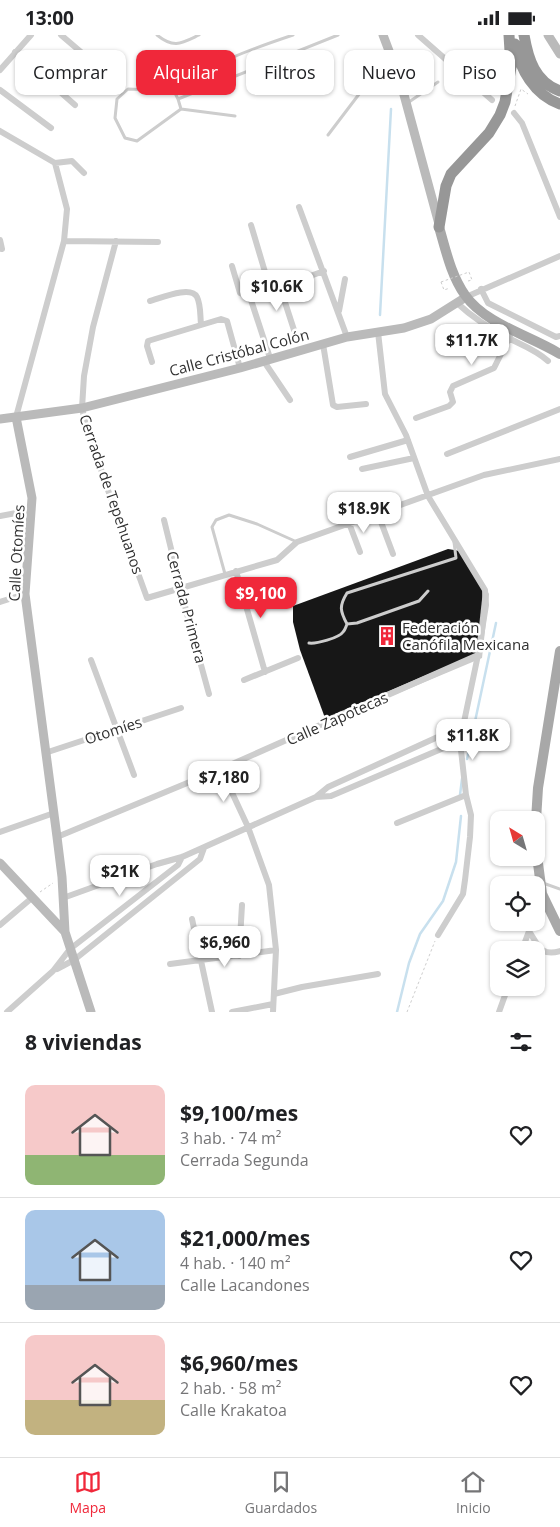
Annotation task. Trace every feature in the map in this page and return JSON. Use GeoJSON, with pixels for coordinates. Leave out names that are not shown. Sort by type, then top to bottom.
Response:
{"type":"FeatureCollection","features":[{"type":"Feature","properties":{"kind":"highway"},"geometry":{"type":"LineString","coordinates":[[439,227],[446,186],[451,174],[489,133],[500,115],[505,102],[511,67],[509,35]]}},
{"type":"Feature","properties":{"kind":"highway"},"geometry":{"type":"LineString","coordinates":[[514,35],[518,58],[526,76],[543,95],[560,104]]}},
{"type":"Feature","properties":{"kind":"highway"},"geometry":{"type":"LineString","coordinates":[[524,35],[527,52],[533,68],[546,83],[560,91]]}},
{"type":"Feature","properties":{"kind":"main road"},"geometry":{"type":"LineString","coordinates":[[439,227],[449,263],[466,297],[511,334],[548,346],[560,354]]}},
{"type":"Feature","properties":{"kind":"main road"},"geometry":{"type":"LineString","coordinates":[[537,811],[538,788],[560,651]]}},
{"type":"Feature","properties":{"kind":"main road"},"geometry":{"type":"LineString","coordinates":[[545,901],[560,931]]}},
{"type":"Feature","properties":{"kind":"street"},"geometry":{"type":"LineString","coordinates":[[18,50],[31,35]]}},
{"type":"Feature","properties":{"kind":"street"},"geometry":{"type":"LineString","coordinates":[[61,35],[79,50]]}},
{"type":"Feature","properties":{"kind":"street"},"geometry":{"type":"LineString","coordinates":[[383,35],[389,50]]}},
{"type":"Feature","properties":{"kind":"street"},"geometry":{"type":"LineString","coordinates":[[418,35],[492,100]]}},
{"type":"Feature","properties":{"kind":"street"},"geometry":{"type":"LineString","coordinates":[[548,35],[560,54]]}},
{"type":"Feature","properties":{"kind":"street"},"geometry":{"type":"LineString","coordinates":[[0,70],[15,54]]}},
{"type":"Feature","properties":{"kind":"street"},"geometry":{"type":"LineString","coordinates":[[0,90],[51,128]]}},
{"type":"Feature","properties":{"kind":"street"},"geometry":{"type":"LineString","coordinates":[[64,95],[75,105]]}},
{"type":"Feature","properties":{"kind":"street"},"geometry":{"type":"LineString","coordinates":[[403,95],[439,227]]}},
{"type":"Feature","properties":{"kind":"street"},"geometry":{"type":"LineString","coordinates":[[514,113],[522,123],[560,217]]}},
{"type":"Feature","properties":{"kind":"street"},"geometry":{"type":"LineString","coordinates":[[0,131],[55,163],[72,161],[84,173]]}},
{"type":"Feature","properties":{"kind":"street","name":"Calle Otomíes"},"geometry":{"type":"LineString","coordinates":[[55,163],[68,209],[64,241],[16,417],[30,485],[32,510],[25,594],[62,877],[65,932],[91,1012]]}},
{"type":"Feature","properties":{"kind":"street"},"geometry":{"type":"LineString","coordinates":[[299,207],[347,337]]}},
{"type":"Feature","properties":{"kind":"street"},"geometry":{"type":"LineString","coordinates":[[251,225],[268,282],[272,287],[280,287],[324,271]]}},
{"type":"Feature","properties":{"kind":"street"},"geometry":{"type":"LineString","coordinates":[[0,239],[2,249]]}},
{"type":"Feature","properties":{"kind":"street"},"geometry":{"type":"LineString","coordinates":[[64,241],[158,242]]}},
{"type":"Feature","properties":{"kind":"street","name":"Cerrada de Tepehuanos"},"geometry":{"type":"LineString","coordinates":[[116,241],[93,327],[84,376],[82,408],[109,493],[147,598],[181,587]]}},
{"type":"Feature","properties":{"kind":"street","name":"Calle Cristóbal Colón"},"geometry":{"type":"LineString","coordinates":[[0,419],[82,408],[240,368],[347,337],[404,328],[431,319],[481,289],[560,256]]}},
{"type":"Feature","properties":{"kind":"street"},"geometry":{"type":"LineString","coordinates":[[232,266],[240,293],[250,297],[266,359],[290,400]]}},
{"type":"Feature","properties":{"kind":"street"},"geometry":{"type":"LineString","coordinates":[[339,313],[345,279]]}},
{"type":"Feature","properties":{"kind":"street"},"geometry":{"type":"LineString","coordinates":[[280,287],[294,330]]}},
{"type":"Feature","properties":{"kind":"street"},"geometry":{"type":"LineString","coordinates":[[481,289],[488,303],[556,337],[560,336]]}},
{"type":"Feature","properties":{"kind":"street"},"geometry":{"type":"LineString","coordinates":[[150,301],[187,291],[194,293],[198,298],[202,325]]}},
{"type":"Feature","properties":{"kind":"street"},"geometry":{"type":"LineString","coordinates":[[456,303],[474,318],[511,334],[538,351],[548,361]]}},
{"type":"Feature","properties":{"kind":"street"},"geometry":{"type":"LineString","coordinates":[[152,362],[147,346],[148,341],[221,319],[227,321],[240,368]]}},
{"type":"Feature","properties":{"kind":"street"},"geometry":{"type":"LineString","coordinates":[[378,332],[385,394],[407,437],[428,496],[485,589],[486,605],[478,655],[460,741],[466,795],[471,815],[463,894],[446,918],[438,935]]}},
{"type":"Feature","properties":{"kind":"street"},"geometry":{"type":"LineString","coordinates":[[416,418],[448,406],[453,402],[450,392],[453,386],[494,368],[511,334]]}},
{"type":"Feature","properties":{"kind":"street"},"geometry":{"type":"LineString","coordinates":[[323,344],[333,405],[337,407],[366,404]]}},
{"type":"Feature","properties":{"kind":"street"},"geometry":{"type":"LineString","coordinates":[[447,453],[560,409]]}},
{"type":"Feature","properties":{"kind":"street"},"geometry":{"type":"LineString","coordinates":[[350,457],[407,437]]}},
{"type":"Feature","properties":{"kind":"street"},"geometry":{"type":"LineString","coordinates":[[362,469],[414,458]]}},
{"type":"Feature","properties":{"kind":"street"},"geometry":{"type":"LineString","coordinates":[[181,587],[277,560],[297,542],[484,475],[560,459]]}},
{"type":"Feature","properties":{"kind":"street"},"geometry":{"type":"LineString","coordinates":[[0,516],[32,510]]}},
{"type":"Feature","properties":{"kind":"street"},"geometry":{"type":"LineString","coordinates":[[378,514],[393,554]]}},
{"type":"Feature","properties":{"kind":"street","name":"Cerrada Primera"},"geometry":{"type":"LineString","coordinates":[[164,520],[209,694]]}},
{"type":"Feature","properties":{"kind":"street"},"geometry":{"type":"LineString","coordinates":[[349,523],[360,552]]}},
{"type":"Feature","properties":{"kind":"street"},"geometry":{"type":"LineString","coordinates":[[236,571],[265,672]]}},
{"type":"Feature","properties":{"kind":"street"},"geometry":{"type":"LineString","coordinates":[[0,602],[25,594]]}},
{"type":"Feature","properties":{"kind":"street","name":"Calle Zapotecas"},"geometry":{"type":"LineString","coordinates":[[57,837],[221,769],[478,655]]}},
{"type":"Feature","properties":{"kind":"street"},"geometry":{"type":"LineString","coordinates":[[244,680],[298,657]]}},
{"type":"Feature","properties":{"kind":"street"},"geometry":{"type":"LineString","coordinates":[[91,660],[134,775]]}},
{"type":"Feature","properties":{"kind":"street","name":"Otomíes"},"geometry":{"type":"LineString","coordinates":[[45,753],[181,708]]}},
{"type":"Feature","properties":{"kind":"street"},"geometry":{"type":"LineString","coordinates":[[63,898],[204,848],[316,797],[328,787],[464,725]]}},
{"type":"Feature","properties":{"kind":"street"},"geometry":{"type":"LineString","coordinates":[[316,797],[332,796],[460,741]]}},
{"type":"Feature","properties":{"kind":"street"},"geometry":{"type":"LineString","coordinates":[[420,745],[424,757]]}},
{"type":"Feature","properties":{"kind":"street"},"geometry":{"type":"LineString","coordinates":[[390,759],[394,769]]}},
{"type":"Feature","properties":{"kind":"street"},"geometry":{"type":"LineString","coordinates":[[221,769],[248,827],[269,885],[276,950],[273,1012]]}},
{"type":"Feature","properties":{"kind":"street"},"geometry":{"type":"LineString","coordinates":[[352,776],[356,785]]}},
{"type":"Feature","properties":{"kind":"street"},"geometry":{"type":"LineString","coordinates":[[397,823],[466,795]]}},
{"type":"Feature","properties":{"kind":"street"},"geometry":{"type":"LineString","coordinates":[[0,832],[54,813]]}},
{"type":"Feature","properties":{"kind":"street"},"geometry":{"type":"LineString","coordinates":[[53,971],[74,960],[200,859],[204,848]]}},
{"type":"Feature","properties":{"kind":"street"},"geometry":{"type":"LineString","coordinates":[[6,1012],[53,971],[70,949],[178,865],[182,857]]}},
{"type":"Feature","properties":{"kind":"street"},"geometry":{"type":"LineString","coordinates":[[0,863],[65,932]]}},
{"type":"Feature","properties":{"kind":"street"},"geometry":{"type":"LineString","coordinates":[[0,925],[33,897]]}},
{"type":"Feature","properties":{"kind":"street"},"geometry":{"type":"LineString","coordinates":[[239,956],[242,905]]}},
{"type":"Feature","properties":{"kind":"street"},"geometry":{"type":"LineString","coordinates":[[192,919],[212,1012]]}},
{"type":"Feature","properties":{"kind":"street"},"geometry":{"type":"LineString","coordinates":[[525,941],[529,931]]}},
{"type":"Feature","properties":{"kind":"street"},"geometry":{"type":"LineString","coordinates":[[529,931],[542,950],[551,954],[560,951]]}},
{"type":"Feature","properties":{"kind":"street"},"geometry":{"type":"LineString","coordinates":[[170,964],[276,950]]}},
{"type":"Feature","properties":{"kind":"street"},"geometry":{"type":"LineString","coordinates":[[274,994],[302,987],[378,974]]}},
{"type":"Feature","properties":{"kind":"street"},"geometry":{"type":"LineString","coordinates":[[499,1012],[505,996]]}},
{"type":"Feature","properties":{"kind":"street"},"geometry":{"type":"LineString","coordinates":[[232,1012],[273,1004]]}},
{"type":"Feature","properties":{"kind":"lane"},"geometry":{"type":"LineString","coordinates":[[157,35],[173,45],[199,35]]}},
{"type":"Feature","properties":{"kind":"lane"},"geometry":{"type":"LineString","coordinates":[[236,56],[293,35]]}},
{"type":"Feature","properties":{"kind":"lane"},"geometry":{"type":"LineString","coordinates":[[178,99],[338,35]]}},
{"type":"Feature","properties":{"kind":"lane"},"geometry":{"type":"LineString","coordinates":[[406,104],[438,82]]}},
{"type":"Feature","properties":{"kind":"lane"},"geometry":{"type":"LineString","coordinates":[[136,89],[128,89],[117,99],[115,119],[125,138],[137,141],[181,109],[235,116]]}},
{"type":"Feature","properties":{"kind":"lane"},"geometry":{"type":"LineString","coordinates":[[176,95],[181,109]]}},
{"type":"Feature","properties":{"kind":"lane"},"geometry":{"type":"LineString","coordinates":[[328,135],[358,95]]}},
{"type":"Feature","properties":{"kind":"lane"},"geometry":{"type":"LineString","coordinates":[[225,574],[212,527],[216,520],[229,515],[257,523],[297,542]]}},
{"type":"Feature","properties":{"kind":"lane"},"geometry":{"type":"LineString","coordinates":[[347,624],[342,615],[341,603],[347,593],[456,558],[453,536]]}},
{"type":"Feature","properties":{"kind":"lane"},"geometry":{"type":"LineString","coordinates":[[347,624],[357,623],[419,601],[428,591]]}},
{"type":"Feature","properties":{"kind":"lane"},"geometry":{"type":"LineString","coordinates":[[309,643],[314,644],[338,636],[343,632],[347,624]]}},
{"type":"Feature","properties":{"kind":"lane"},"geometry":{"type":"LineString","coordinates":[[545,884],[560,889]]}},
{"type":"Feature","properties":{"kind":"path"},"geometry":{"type":"LineString","coordinates":[[459,284],[444,290],[441,283],[469,272]]}},
{"type":"Feature","properties":{"kind":"path"},"geometry":{"type":"LineString","coordinates":[[33,897],[62,877]]}},
{"type":"Feature","properties":{"kind":"path"},"geometry":{"type":"LineString","coordinates":[[407,1012],[438,935]]}},
{"type":"Feature","properties":{"kind":"building","name":"Federación Canófila Mexicana"},"geometry":{"type":"Polygon","coordinates":[[[448,549],[460,551],[483,590],[476,654],[325,718],[300,650],[293,622],[293,606],[448,549]]]}},
{"type":"Feature","properties":{"kind":"waterway"},"geometry":{"type":"LineString","coordinates":[[380,315],[391,109]]}},
{"type":"Feature","properties":{"kind":"waterway"},"geometry":{"type":"LineString","coordinates":[[467,759],[496,623]]}},
{"type":"Feature","properties":{"kind":"waterway"},"geometry":{"type":"LineString","coordinates":[[460,795],[462,779]]}},
{"type":"Feature","properties":{"kind":"waterway"},"geometry":{"type":"LineString","coordinates":[[397,1012],[409,963],[420,934],[443,901],[456,862],[461,816]]}},
{"type":"Feature","properties":{"kind":"place","name":"Federación Canófila Mexicana"},"geometry":{"type":"Point","coordinates":[387,636]}}]}
